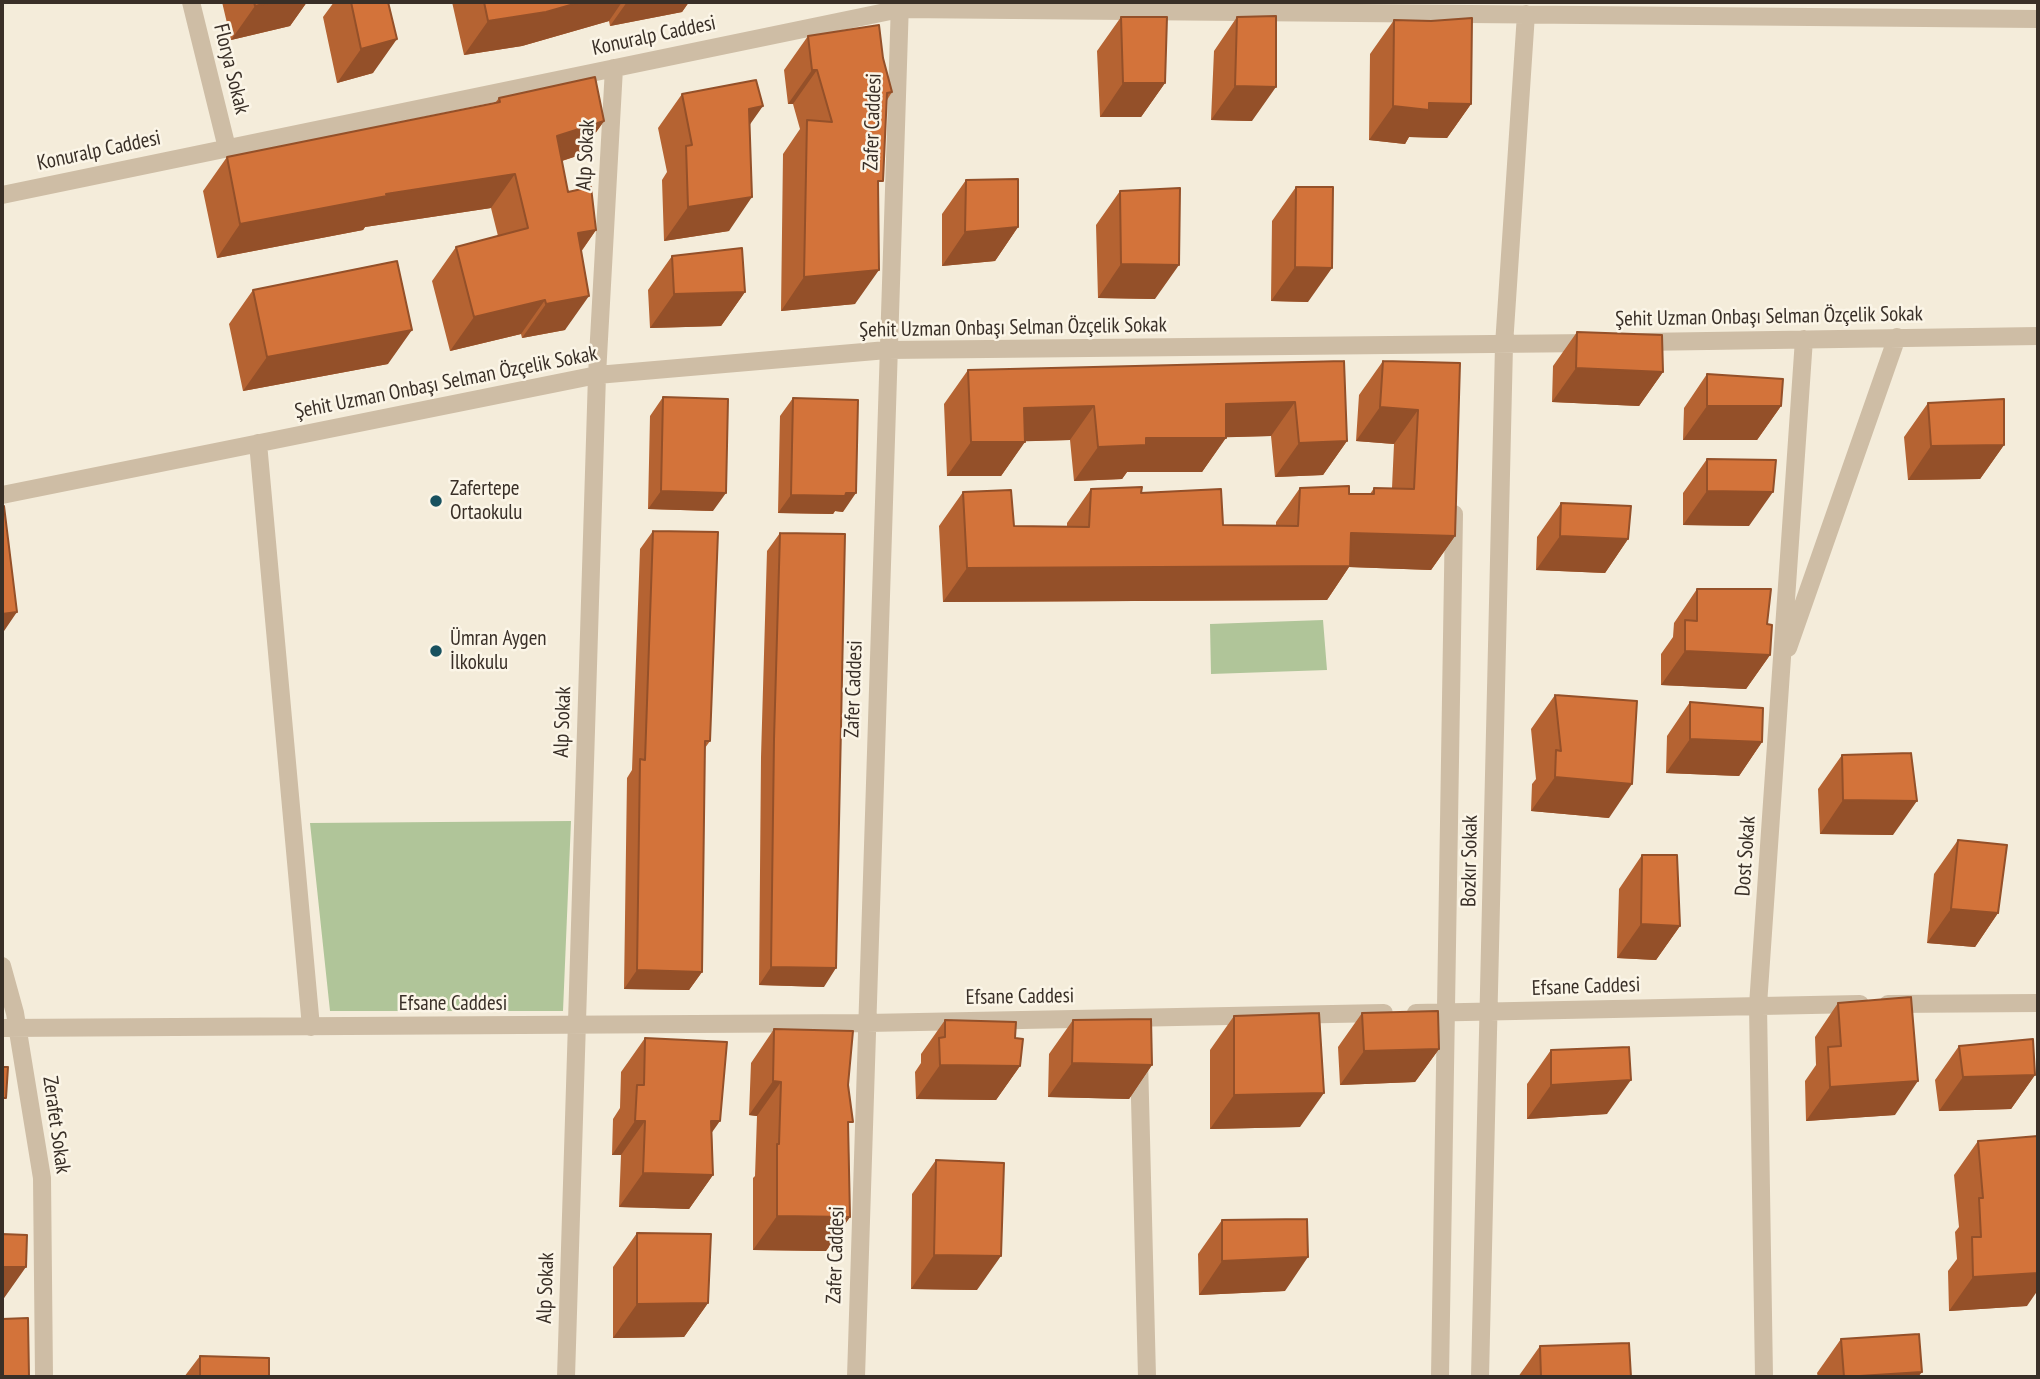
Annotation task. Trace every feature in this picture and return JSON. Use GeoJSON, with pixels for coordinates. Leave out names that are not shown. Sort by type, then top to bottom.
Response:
{"type":"FeatureCollection","features":[{"type":"Feature","properties":{"kind":"street","name":"Florya Sokak"},"geometry":{"type":"LineString","coordinates":[[191,2],[227,148]]}},
{"type":"Feature","properties":{"kind":"street","name":"Konuralp Caddesi"},"geometry":{"type":"LineString","coordinates":[[2,195],[614,68],[900,5],[2038,19]]}},
{"type":"Feature","properties":{"kind":"street","name":"Zafer Caddesi"},"geometry":{"type":"LineString","coordinates":[[856,1377],[900,5]]}},
{"type":"Feature","properties":{"kind":"street","name":"Bozkır Sokak"},"geometry":{"type":"LineString","coordinates":[[1480,1377],[1504,345],[1526,14]]}},
{"type":"Feature","properties":{"kind":"street","name":"Alp Sokak"},"geometry":{"type":"LineString","coordinates":[[566,1377],[597,375],[614,68]]}},
{"type":"Feature","properties":{"kind":"street","name":"Şehit Uzman Onbaşı Selman Özçelik Sokak"},"geometry":{"type":"LineString","coordinates":[[2,495],[597,375],[887,350],[1456,353],[1504,345],[2038,336]]}},
{"type":"Feature","properties":{"kind":"street"},"geometry":{"type":"LineString","coordinates":[[1781,669],[1896,337]]}},
{"type":"Feature","properties":{"kind":"street","name":"Dost Sokak"},"geometry":{"type":"LineString","coordinates":[[1764,1377],[1758,1005],[1804,339]]}},
{"type":"Feature","properties":{"kind":"street"},"geometry":{"type":"LineString","coordinates":[[258,443],[311,1027]]}},
{"type":"Feature","properties":{"kind":"street","name":"Bozkır Sokak"},"geometry":{"type":"LineString","coordinates":[[1440,1377],[1454,499]]}},
{"type":"Feature","properties":{"kind":"street","name":"Zerafet Sokak"},"geometry":{"type":"LineString","coordinates":[[2,966],[10,1028],[42,1178],[44,1377]]}},
{"type":"Feature","properties":{"kind":"street","name":"Efsane Caddesi"},"geometry":{"type":"LineString","coordinates":[[10,1028],[867,1023],[1138,1031],[1444,1012],[1758,1005],[2038,1003]]}},
{"type":"Feature","properties":{"kind":"street"},"geometry":{"type":"LineString","coordinates":[[1138,1031],[1147,1377]]}},
{"type":"Feature","properties":{"kind":"green space"},"geometry":{"type":"Polygon","coordinates":[[[1323,620],[1327,670],[1211,674],[1210,624],[1323,620]]]}},
{"type":"Feature","properties":{"kind":"green space"},"geometry":{"type":"Polygon","coordinates":[[[571,821],[563,1011],[330,1011],[310,823],[571,821]]]}},
{"type":"Feature","properties":{"kind":"building"},"geometry":{"type":"Polygon","coordinates":[[[254,2],[272,2],[255,6],[254,2]]]}},
{"type":"Feature","properties":{"kind":"building"},"geometry":{"type":"Polygon","coordinates":[[[351,2],[388,2],[397,39],[361,49],[351,2]]]}},
{"type":"Feature","properties":{"kind":"building"},"geometry":{"type":"Polygon","coordinates":[[[484,2],[581,2],[546,12],[488,21],[484,2]]]}},
{"type":"Feature","properties":{"kind":"building"},"geometry":{"type":"Polygon","coordinates":[[[1276,16],[1276,87],[1235,86],[1237,17],[1276,16]]]}},
{"type":"Feature","properties":{"kind":"building"},"geometry":{"type":"Polygon","coordinates":[[[1121,17],[1167,17],[1165,83],[1123,83],[1121,17]]]}},
{"type":"Feature","properties":{"kind":"building"},"geometry":{"type":"Polygon","coordinates":[[[1472,18],[1471,104],[1429,103],[1429,110],[1393,106],[1394,20],[1472,18]]]}},
{"type":"Feature","properties":{"kind":"building"},"geometry":{"type":"Polygon","coordinates":[[[879,25],[883,58],[892,92],[887,93],[883,181],[878,181],[879,270],[804,277],[807,120],[832,122],[817,70],[812,70],[808,36],[879,25]]]}},
{"type":"Feature","properties":{"kind":"building"},"geometry":{"type":"Polygon","coordinates":[[[595,77],[604,121],[557,136],[568,192],[591,187],[596,230],[578,233],[589,296],[546,304],[545,300],[474,317],[456,247],[528,228],[515,174],[386,194],[387,196],[240,224],[227,157],[500,102],[499,98],[595,77]]]}},
{"type":"Feature","properties":{"kind":"building"},"geometry":{"type":"Polygon","coordinates":[[[756,80],[763,106],[749,109],[752,197],[688,207],[686,146],[692,145],[682,94],[756,80]]]}},
{"type":"Feature","properties":{"kind":"building"},"geometry":{"type":"Polygon","coordinates":[[[1018,179],[1018,227],[965,232],[966,180],[1018,179]]]}},
{"type":"Feature","properties":{"kind":"building"},"geometry":{"type":"Polygon","coordinates":[[[1296,187],[1333,187],[1332,268],[1295,267],[1296,187]]]}},
{"type":"Feature","properties":{"kind":"building"},"geometry":{"type":"Polygon","coordinates":[[[1180,188],[1179,265],[1121,264],[1120,191],[1180,188]]]}},
{"type":"Feature","properties":{"kind":"building"},"geometry":{"type":"Polygon","coordinates":[[[742,248],[745,292],[674,294],[672,256],[742,248]]]}},
{"type":"Feature","properties":{"kind":"building"},"geometry":{"type":"Polygon","coordinates":[[[397,261],[412,330],[267,357],[253,290],[397,261]]]}},
{"type":"Feature","properties":{"kind":"building"},"geometry":{"type":"Polygon","coordinates":[[[1577,332],[1662,335],[1663,372],[1576,368],[1577,332]]]}},
{"type":"Feature","properties":{"kind":"building"},"geometry":{"type":"Polygon","coordinates":[[[1344,361],[1347,441],[1299,443],[1295,402],[1226,404],[1226,438],[1146,438],[1146,445],[1098,447],[1094,406],[1024,408],[1025,442],[971,442],[968,370],[1344,361]]]}},
{"type":"Feature","properties":{"kind":"building"},"geometry":{"type":"Polygon","coordinates":[[[1383,361],[1460,363],[1455,536],[1351,533],[1350,566],[967,568],[963,492],[1011,490],[1014,526],[1089,527],[1091,489],[1142,487],[1141,493],[1221,489],[1223,525],[1298,526],[1300,488],[1349,486],[1349,494],[1374,494],[1374,488],[1414,489],[1418,410],[1380,407],[1383,361]]]}},
{"type":"Feature","properties":{"kind":"building"},"geometry":{"type":"Polygon","coordinates":[[[1707,374],[1783,379],[1781,406],[1707,406],[1707,374]]]}},
{"type":"Feature","properties":{"kind":"building"},"geometry":{"type":"Polygon","coordinates":[[[663,397],[728,399],[726,493],[661,491],[663,397]]]}},
{"type":"Feature","properties":{"kind":"building"},"geometry":{"type":"Polygon","coordinates":[[[793,398],[858,400],[856,493],[846,493],[845,496],[791,495],[793,398]]]}},
{"type":"Feature","properties":{"kind":"building"},"geometry":{"type":"Polygon","coordinates":[[[2004,399],[2004,445],[1931,446],[1928,403],[2004,399]]]}},
{"type":"Feature","properties":{"kind":"building"},"geometry":{"type":"Polygon","coordinates":[[[1707,459],[1776,460],[1773,492],[1707,491],[1707,459]]]}},
{"type":"Feature","properties":{"kind":"building"},"geometry":{"type":"Polygon","coordinates":[[[1561,503],[1631,506],[1628,539],[1560,536],[1561,503]]]}},
{"type":"Feature","properties":{"kind":"building"},"geometry":{"type":"Polygon","coordinates":[[[2,506],[17,612],[2,614],[2,506]]]}},
{"type":"Feature","properties":{"kind":"building"},"geometry":{"type":"Polygon","coordinates":[[[653,531],[718,532],[710,741],[705,741],[702,972],[637,970],[640,759],[645,760],[653,531]]]}},
{"type":"Feature","properties":{"kind":"building"},"geometry":{"type":"Polygon","coordinates":[[[780,533],[845,534],[836,968],[771,967],[780,533]]]}},
{"type":"Feature","properties":{"kind":"building"},"geometry":{"type":"Polygon","coordinates":[[[1697,589],[1771,589],[1767,624],[1772,625],[1770,655],[1685,651],[1685,620],[1697,621],[1697,589]]]}},
{"type":"Feature","properties":{"kind":"building"},"geometry":{"type":"Polygon","coordinates":[[[1555,695],[1637,701],[1632,784],[1555,777],[1556,750],[1561,751],[1555,695]]]}},
{"type":"Feature","properties":{"kind":"building"},"geometry":{"type":"Polygon","coordinates":[[[1690,702],[1763,708],[1762,742],[1690,739],[1690,702]]]}},
{"type":"Feature","properties":{"kind":"building"},"geometry":{"type":"Polygon","coordinates":[[[1911,753],[1917,801],[1843,800],[1842,755],[1911,753]]]}},
{"type":"Feature","properties":{"kind":"building"},"geometry":{"type":"Polygon","coordinates":[[[1958,840],[2007,845],[1998,913],[1951,909],[1958,840]]]}},
{"type":"Feature","properties":{"kind":"building"},"geometry":{"type":"Polygon","coordinates":[[[1642,855],[1677,855],[1680,926],[1641,924],[1642,855]]]}},
{"type":"Feature","properties":{"kind":"building"},"geometry":{"type":"Polygon","coordinates":[[[1911,997],[1918,1081],[1830,1087],[1828,1047],[1841,1046],[1838,1003],[1911,997]]]}},
{"type":"Feature","properties":{"kind":"building"},"geometry":{"type":"Polygon","coordinates":[[[1438,1011],[1439,1049],[1364,1051],[1362,1013],[1438,1011]]]}},
{"type":"Feature","properties":{"kind":"building"},"geometry":{"type":"Polygon","coordinates":[[[1319,1013],[1324,1093],[1234,1095],[1234,1016],[1319,1013]]]}},
{"type":"Feature","properties":{"kind":"building"},"geometry":{"type":"Polygon","coordinates":[[[1151,1019],[1152,1065],[1072,1063],[1073,1020],[1151,1019]]]}},
{"type":"Feature","properties":{"kind":"building"},"geometry":{"type":"Polygon","coordinates":[[[945,1020],[1016,1022],[1015,1038],[1023,1039],[1020,1066],[940,1065],[939,1038],[945,1037],[945,1020]]]}},
{"type":"Feature","properties":{"kind":"building"},"geometry":{"type":"Polygon","coordinates":[[[774,1029],[853,1031],[848,1085],[853,1122],[848,1122],[850,1217],[777,1216],[777,1144],[781,1082],[773,1081],[774,1029]]]}},
{"type":"Feature","properties":{"kind":"building"},"geometry":{"type":"Polygon","coordinates":[[[645,1038],[727,1042],[720,1121],[711,1121],[713,1175],[643,1173],[645,1121],[635,1121],[637,1085],[644,1085],[645,1038]]]}},
{"type":"Feature","properties":{"kind":"building"},"geometry":{"type":"Polygon","coordinates":[[[2033,1039],[2035,1075],[1963,1077],[1959,1046],[2033,1039]]]}},
{"type":"Feature","properties":{"kind":"building"},"geometry":{"type":"Polygon","coordinates":[[[1629,1047],[1631,1080],[1551,1085],[1551,1050],[1629,1047]]]}},
{"type":"Feature","properties":{"kind":"building"},"geometry":{"type":"Polygon","coordinates":[[[2,1067],[8,1067],[6,1098],[2,1098],[2,1067]]]}},
{"type":"Feature","properties":{"kind":"building"},"geometry":{"type":"Polygon","coordinates":[[[2038,1136],[2038,1273],[1973,1277],[1972,1237],[1981,1237],[1979,1198],[1983,1198],[1978,1141],[2038,1136]]]}},
{"type":"Feature","properties":{"kind":"building"},"geometry":{"type":"Polygon","coordinates":[[[936,1160],[1004,1163],[1001,1256],[934,1255],[936,1160]]]}},
{"type":"Feature","properties":{"kind":"building"},"geometry":{"type":"Polygon","coordinates":[[[1307,1219],[1308,1257],[1222,1261],[1222,1220],[1307,1219]]]}},
{"type":"Feature","properties":{"kind":"building"},"geometry":{"type":"Polygon","coordinates":[[[637,1233],[711,1234],[708,1303],[637,1304],[637,1233]]]}},
{"type":"Feature","properties":{"kind":"building"},"geometry":{"type":"Polygon","coordinates":[[[2,1234],[27,1235],[26,1267],[2,1267],[2,1234]]]}},
{"type":"Feature","properties":{"kind":"building"},"geometry":{"type":"Polygon","coordinates":[[[28,1318],[29,1377],[2,1377],[2,1319],[28,1318]]]}},
{"type":"Feature","properties":{"kind":"building"},"geometry":{"type":"Polygon","coordinates":[[[1919,1334],[1922,1372],[1844,1377],[1841,1339],[1919,1334]]]}},
{"type":"Feature","properties":{"kind":"building"},"geometry":{"type":"Polygon","coordinates":[[[1629,1343],[1631,1377],[1541,1377],[1540,1346],[1629,1343]]]}},
{"type":"Feature","properties":{"kind":"building"},"geometry":{"type":"Polygon","coordinates":[[[200,1356],[269,1358],[269,1377],[200,1377],[200,1356]]]}},
{"type":"Feature","properties":{"kind":"place","name":"Zafertepe Ortaokulu"},"geometry":{"type":"Point","coordinates":[436,501]}},
{"type":"Feature","properties":{"kind":"place","name":"Ümran Aygen İlkokulu"},"geometry":{"type":"Point","coordinates":[436,651]}}]}
